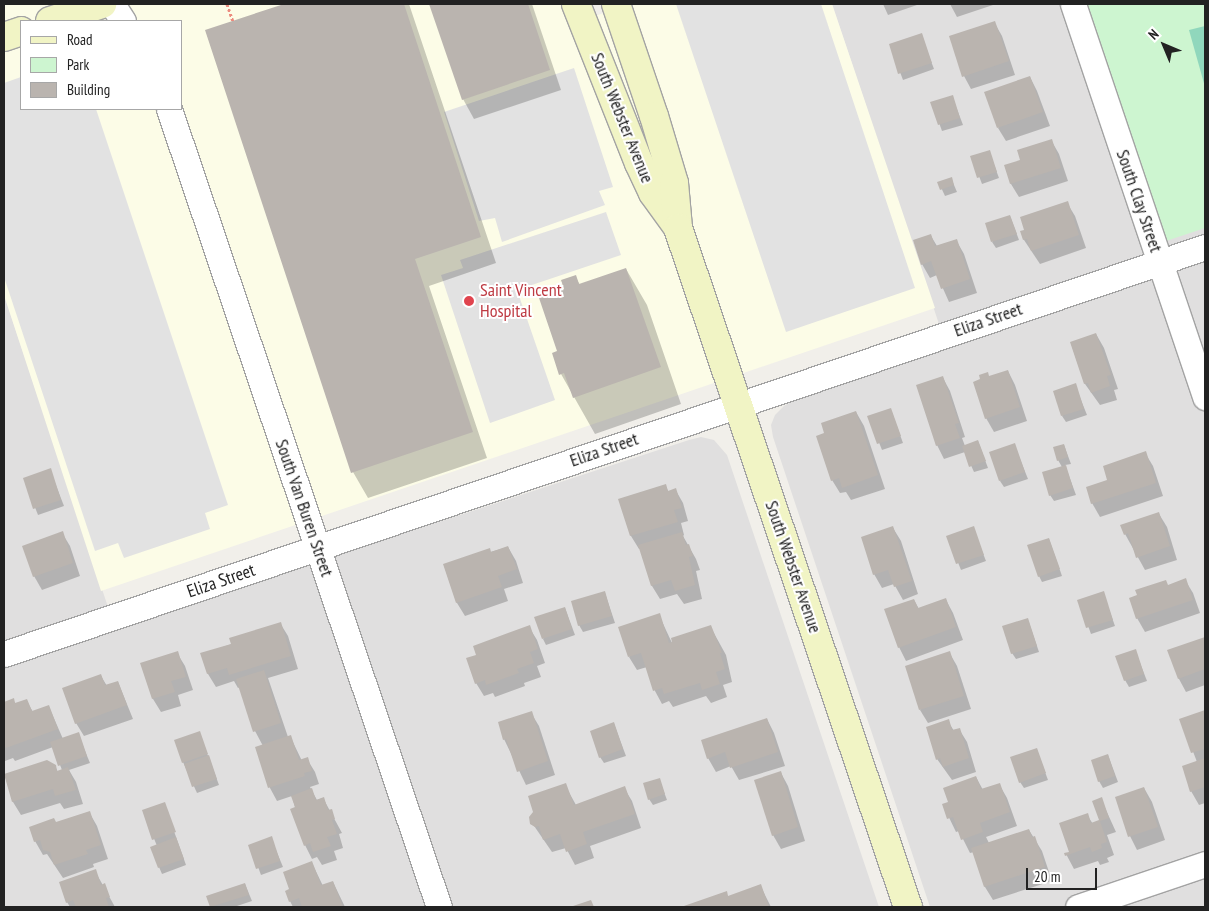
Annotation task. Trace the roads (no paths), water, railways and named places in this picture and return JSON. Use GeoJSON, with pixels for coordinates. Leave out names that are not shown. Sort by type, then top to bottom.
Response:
{"type":"FeatureCollection","features":[{"type":"Feature","properties":{"kind":"main road"},"geometry":{"type":"LineString","coordinates":[[53,20],[102,4]]}},
{"type":"Feature","properties":{"kind":"main road","name":"South Webster Avenue"},"geometry":{"type":"LineString","coordinates":[[576,4],[639,163],[653,193],[678,228]]}},
{"type":"Feature","properties":{"kind":"main road","name":"South Webster Avenue"},"geometry":{"type":"LineString","coordinates":[[616,4],[674,183],[678,228],[908,907]]}},
{"type":"Feature","properties":{"kind":"main road"},"geometry":{"type":"LineString","coordinates":[[4,37],[20,31]]}},
{"type":"Feature","properties":{"kind":"street"},"geometry":{"type":"LineString","coordinates":[[112,4],[122,20]]}},
{"type":"Feature","properties":{"kind":"street","name":"South Clay Street"},"geometry":{"type":"LineString","coordinates":[[1073,4],[1205,397]]}},
{"type":"Feature","properties":{"kind":"street","name":"South Van Buren Street"},"geometry":{"type":"LineString","coordinates":[[169,110],[439,907]]}},
{"type":"Feature","properties":{"kind":"street","name":"Eliza Street"},"geometry":{"type":"LineString","coordinates":[[4,654],[1205,247]]}},
{"type":"Feature","properties":{"kind":"street"},"geometry":{"type":"LineString","coordinates":[[1078,907],[1205,864]]}},
{"type":"Feature","properties":{"kind":"place","name":"Saint Vincent Hospital"},"geometry":{"type":"Point","coordinates":[469,301]}}]}
